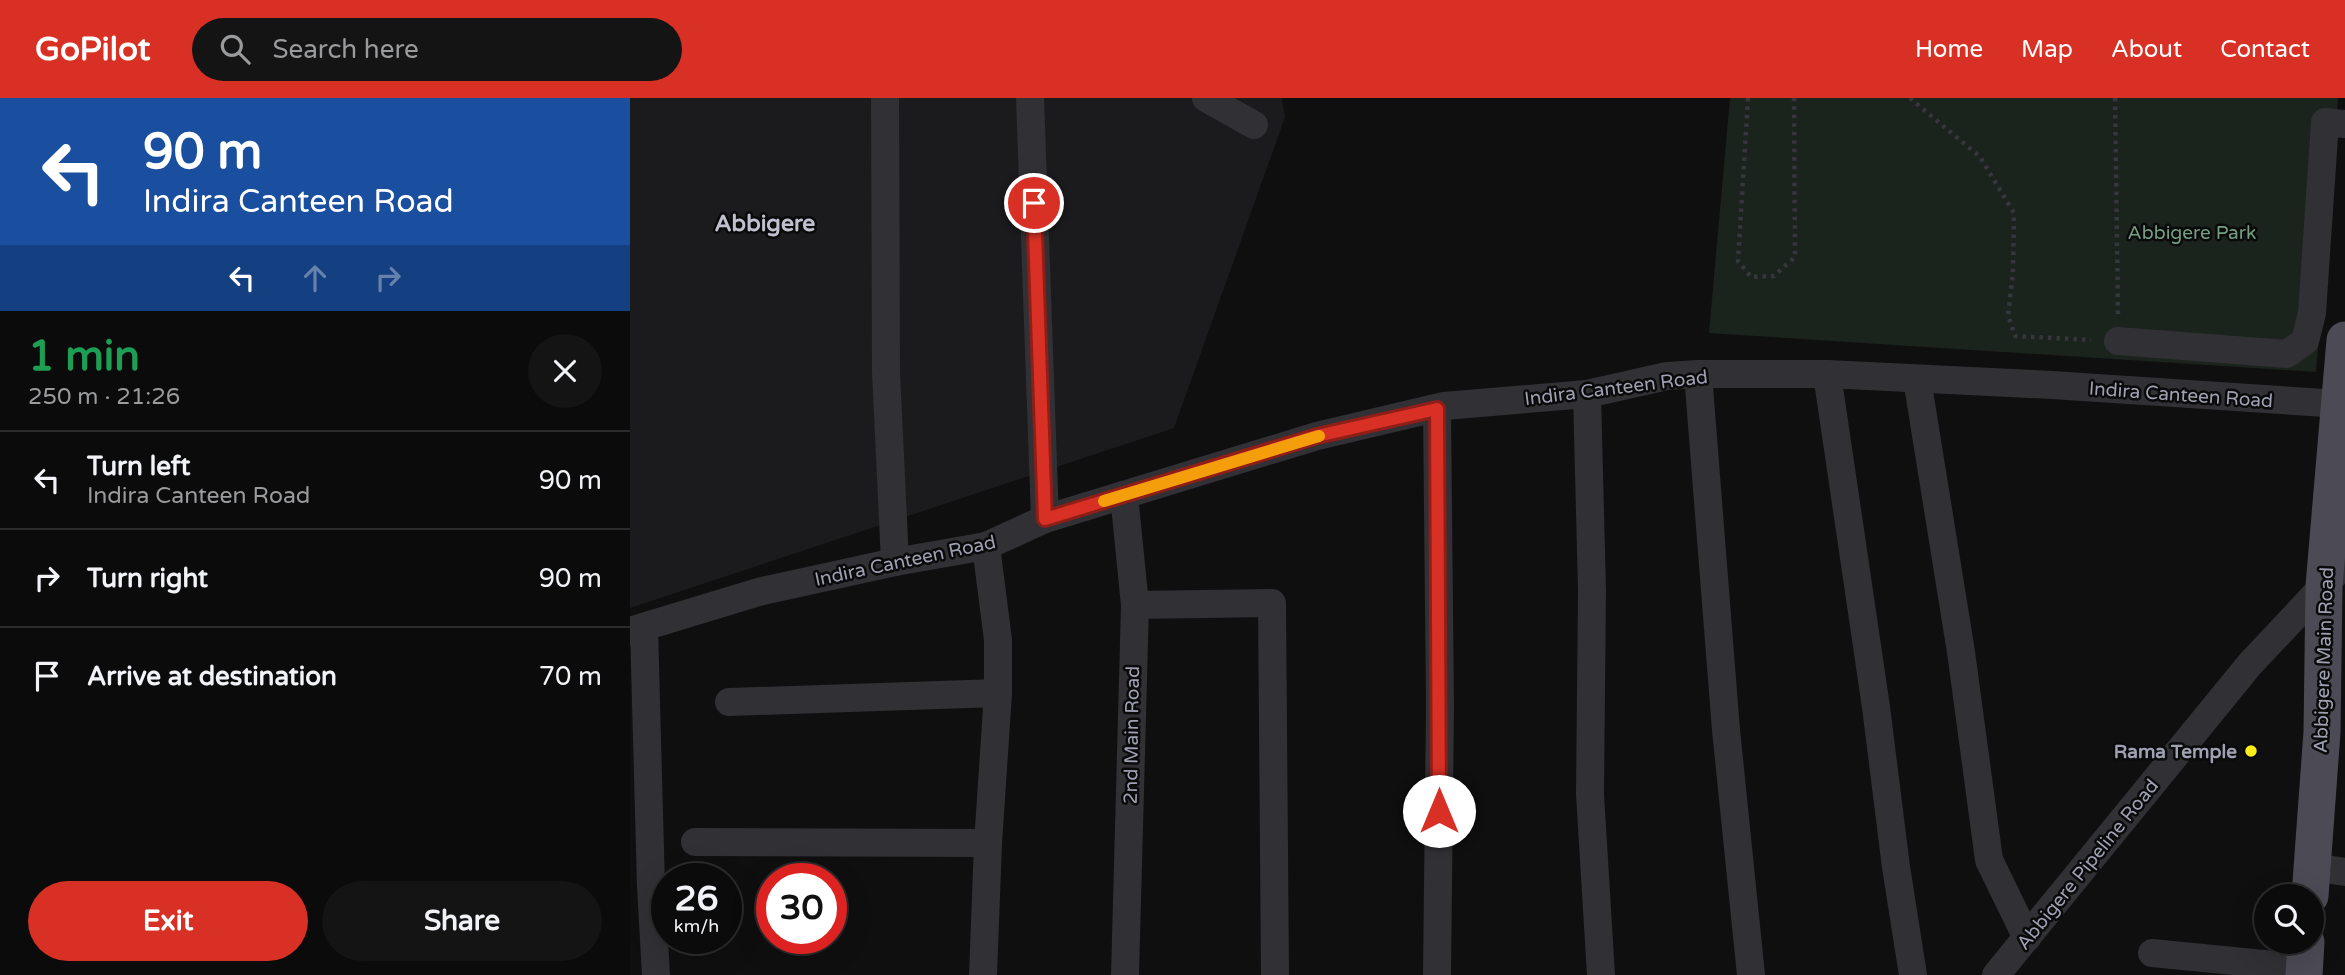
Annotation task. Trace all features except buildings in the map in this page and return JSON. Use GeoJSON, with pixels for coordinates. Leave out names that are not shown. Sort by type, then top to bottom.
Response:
{"type":"FeatureCollection","features":[{"type":"Feature","properties":{"kind":"main road","name":"Abbigere Main Road"},"geometry":{"type":"LineString","coordinates":[[2322,878],[2333,733],[2340,404],[2345,340]]}},
{"type":"Feature","properties":{"kind":"street"},"geometry":{"type":"LineString","coordinates":[[885,98],[886,372],[895,562]]}},
{"type":"Feature","properties":{"kind":"street"},"geometry":{"type":"LineString","coordinates":[[1030,98],[1045,519]]}},
{"type":"Feature","properties":{"kind":"street"},"geometry":{"type":"LineString","coordinates":[[1206,98],[1254,125]]}},
{"type":"Feature","properties":{"kind":"street"},"geometry":{"type":"LineString","coordinates":[[2118,341],[2287,354],[2305,341],[2312,313],[2325,122],[2345,124]]}},
{"type":"Feature","properties":{"kind":"street"},"geometry":{"type":"LineString","coordinates":[[1698,374],[1726,730],[1751,975]]}},
{"type":"Feature","properties":{"kind":"street"},"geometry":{"type":"LineString","coordinates":[[1827,374],[1913,975]]}},
{"type":"Feature","properties":{"kind":"street","name":"Indira Canteen Road"},"geometry":{"type":"LineString","coordinates":[[637,629],[762,591],[895,562],[986,546],[1045,519],[1317,436],[1444,406],[1587,394],[1667,376],[1827,374],[2340,404]]}},
{"type":"Feature","properties":{"kind":"street"},"geometry":{"type":"LineString","coordinates":[[1917,379],[1961,652],[1989,860],[2027,938]]}},
{"type":"Feature","properties":{"kind":"street"},"geometry":{"type":"LineString","coordinates":[[1587,394],[1592,590],[1590,794],[1601,975]]}},
{"type":"Feature","properties":{"kind":"street"},"geometry":{"type":"LineString","coordinates":[[1437,409],[1440,706],[1437,975]]}},
{"type":"Feature","properties":{"kind":"street","name":"2nd Main Road"},"geometry":{"type":"LineString","coordinates":[[1124,495],[1135,605],[1125,975]]}},
{"type":"Feature","properties":{"kind":"street"},"geometry":{"type":"LineString","coordinates":[[983,975],[998,693],[998,640],[986,546]]}},
{"type":"Feature","properties":{"kind":"street","name":"Abbigere Pipeline Road"},"geometry":{"type":"LineString","coordinates":[[1996,975],[2250,664],[2338,573]]}},
{"type":"Feature","properties":{"kind":"street"},"geometry":{"type":"LineString","coordinates":[[1135,605],[1272,603],[1275,975]]}},
{"type":"Feature","properties":{"kind":"street"},"geometry":{"type":"LineString","coordinates":[[637,629],[656,975]]}},
{"type":"Feature","properties":{"kind":"street"},"geometry":{"type":"LineString","coordinates":[[729,702],[998,693]]}},
{"type":"Feature","properties":{"kind":"street"},"geometry":{"type":"LineString","coordinates":[[695,842],[988,843]]}},
{"type":"Feature","properties":{"kind":"street"},"geometry":{"type":"LineString","coordinates":[[2152,953],[2305,962]]}},
{"type":"Feature","properties":{"kind":"path"},"geometry":{"type":"LineString","coordinates":[[1748,98],[1738,261],[1751,277],[1774,276],[1795,257],[1794,98]]}},
{"type":"Feature","properties":{"kind":"path"},"geometry":{"type":"LineString","coordinates":[[1910,98],[1980,157],[2014,213],[2013,273],[2008,315],[2015,336],[2118,341],[2115,98]]}},
{"type":"Feature","properties":{"kind":"shaded area"},"geometry":{"type":"Polygon","coordinates":[[[630,98],[1282,98],[1285,117],[1174,428],[630,608],[630,98]]]}},
{"type":"Feature","properties":{"kind":"green space","name":"Abbigere Park"},"geometry":{"type":"Polygon","coordinates":[[[1730,98],[2338,98],[2316,372],[1709,333],[1730,98]]]}},
{"type":"Feature","properties":{"kind":"slow traffic"},"geometry":{"type":"LineString","coordinates":[[1104,501],[1319,436]]}},
{"type":"Feature","properties":{"kind":"place","name":"Rama Temple"},"geometry":{"type":"Point","coordinates":[2251,751]}},
{"type":"Feature","properties":{"kind":"district","name":"Abbigere"},"geometry":{"type":"Point","coordinates":[765,223]}},
{"type":"Feature","properties":{"kind":"route"},"geometry":{"type":"LineString","coordinates":[[1034,203],[1045,519],[1317,436],[1437,409],[1439,811]]}}]}
